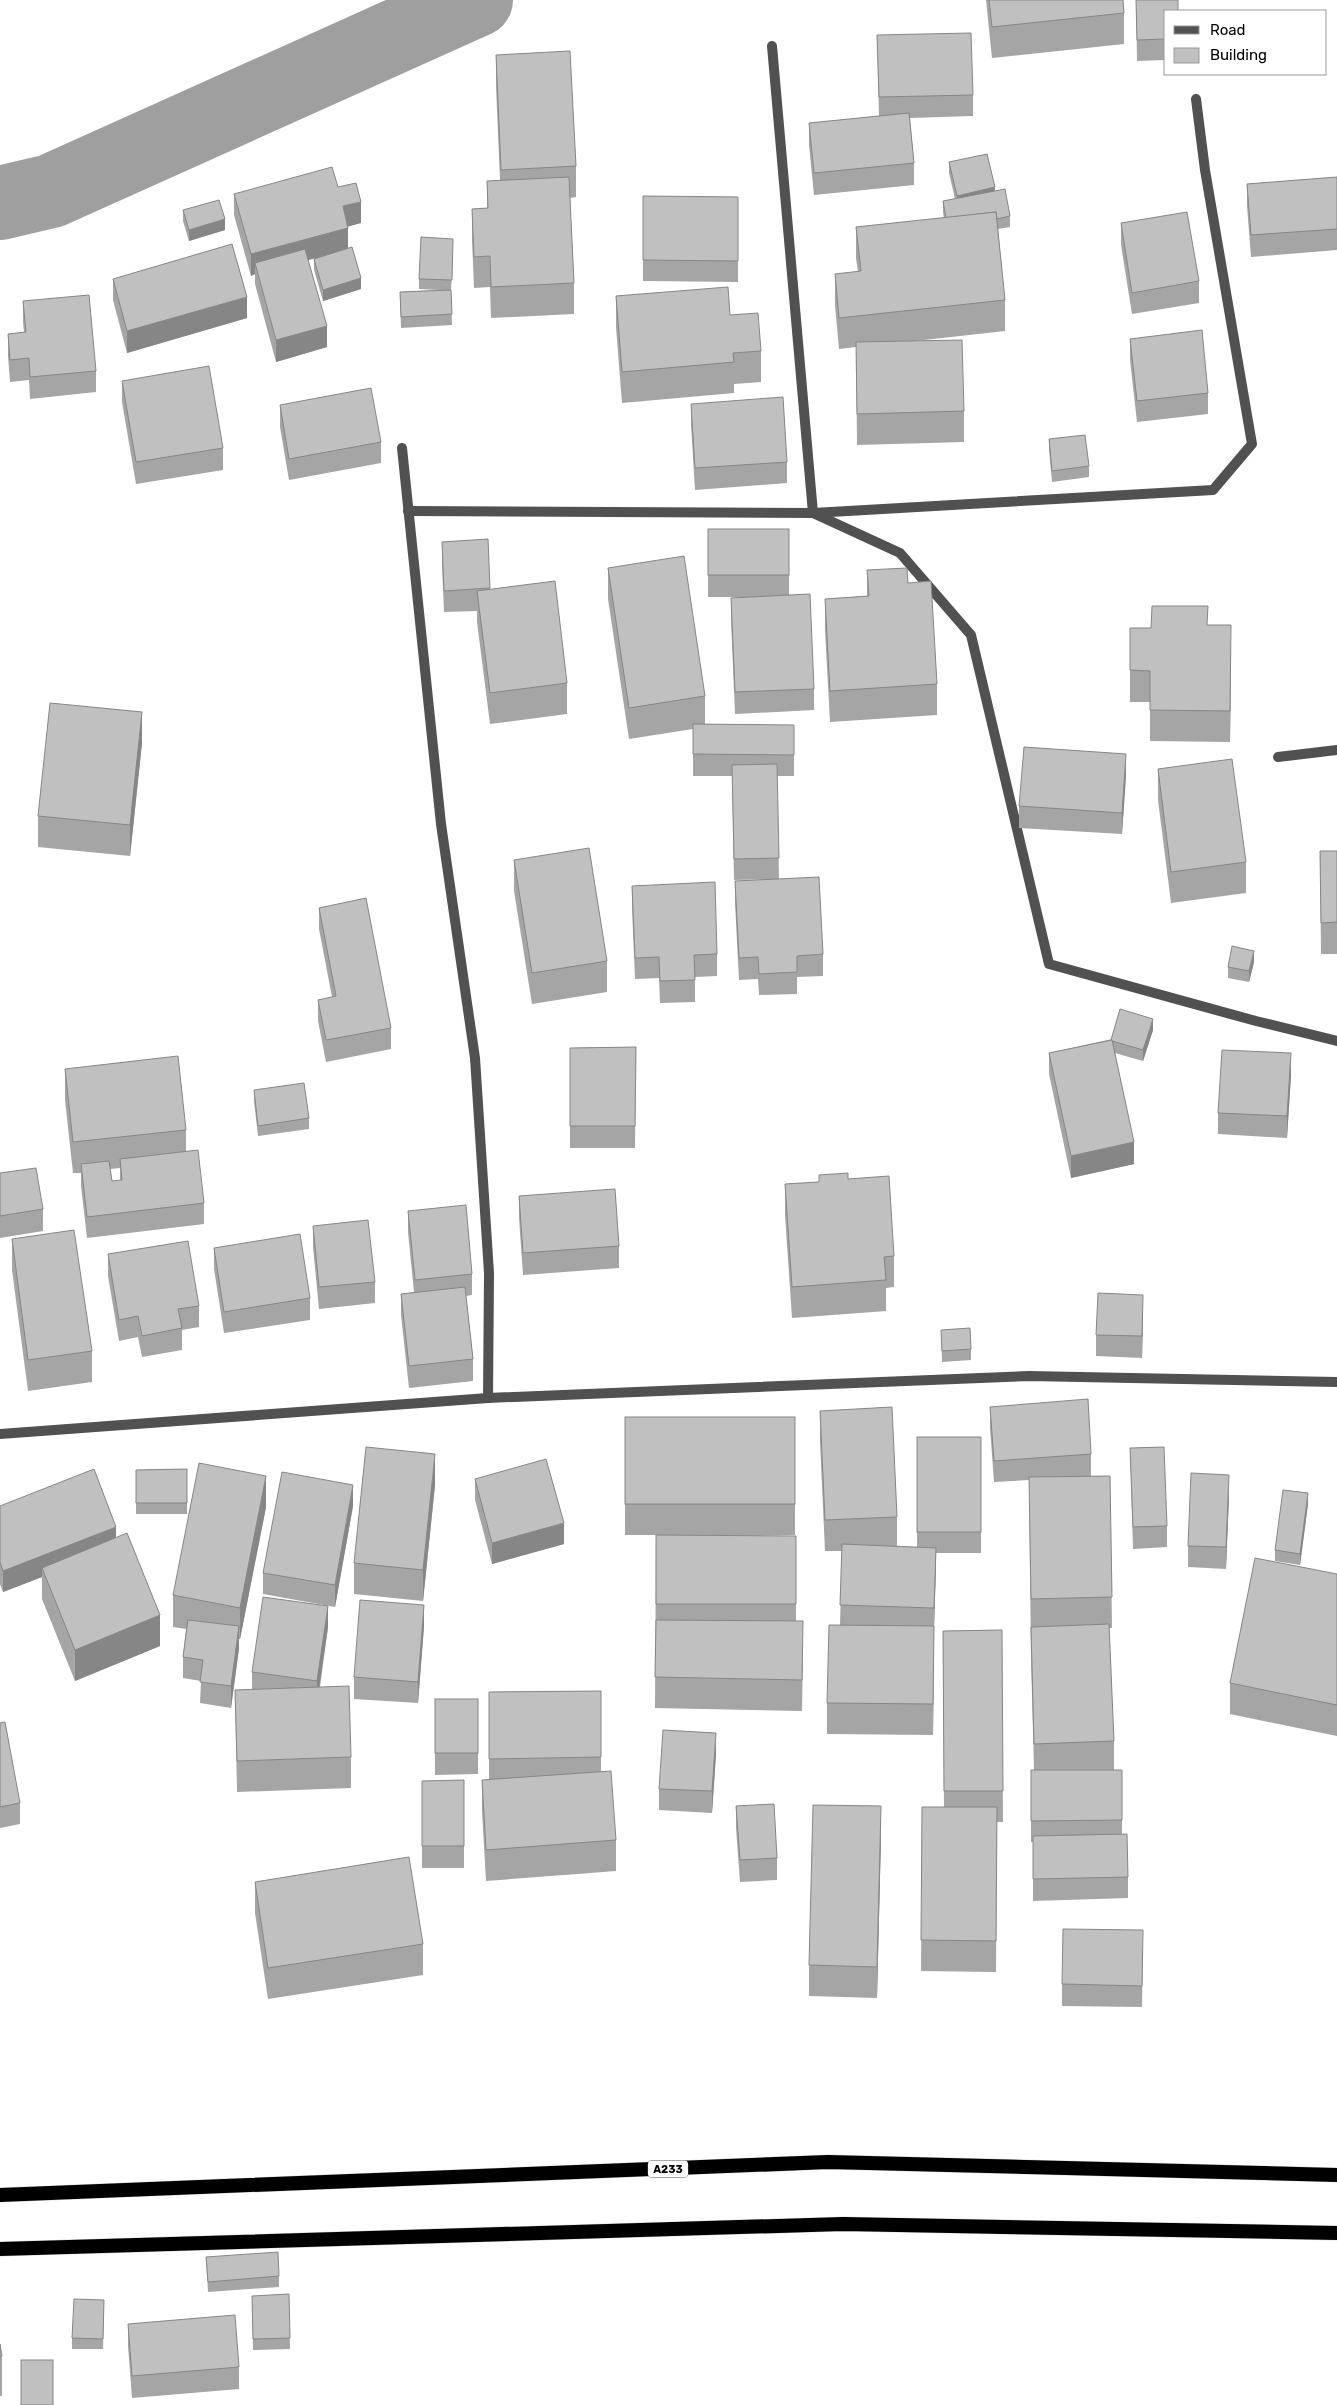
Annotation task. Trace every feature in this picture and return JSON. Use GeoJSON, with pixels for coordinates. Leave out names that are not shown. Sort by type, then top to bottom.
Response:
{"type":"FeatureCollection","features":[{"type":"Feature","properties":{"kind":"highway","name":"A233"},"geometry":{"type":"LineString","coordinates":[[0,2196],[828,2162],[1337,2175]]}},
{"type":"Feature","properties":{"kind":"highway"},"geometry":{"type":"LineString","coordinates":[[0,2249],[843,2224],[1337,2233]]}},
{"type":"Feature","properties":{"kind":"street"},"geometry":{"type":"LineString","coordinates":[[772,46],[813,513]]}},
{"type":"Feature","properties":{"kind":"street"},"geometry":{"type":"LineString","coordinates":[[408,511],[813,513],[1213,490],[1252,444],[1205,170],[1196,99]]}},
{"type":"Feature","properties":{"kind":"street"},"geometry":{"type":"LineString","coordinates":[[402,448],[441,824],[475,1058],[489,1273],[488,1398]]}},
{"type":"Feature","properties":{"kind":"street"},"geometry":{"type":"LineString","coordinates":[[813,513],[900,553],[971,635],[1049,964],[1256,1021],[1337,1041]]}},
{"type":"Feature","properties":{"kind":"street"},"geometry":{"type":"LineString","coordinates":[[1278,757],[1337,750]]}},
{"type":"Feature","properties":{"kind":"street"},"geometry":{"type":"LineString","coordinates":[[0,1434],[488,1398],[1029,1376],[1337,1382]]}},
{"type":"Feature","properties":{"kind":"building"},"geometry":{"type":"Polygon","coordinates":[[[989,0],[1123,0],[1124,13],[992,27],[989,0]]]}},
{"type":"Feature","properties":{"kind":"building"},"geometry":{"type":"Polygon","coordinates":[[[1136,0],[1178,0],[1178,10],[1164,10],[1164,39],[1137,40],[1136,0]]]}},
{"type":"Feature","properties":{"kind":"building"},"geometry":{"type":"Polygon","coordinates":[[[971,33],[973,95],[879,97],[877,35],[971,33]]]}},
{"type":"Feature","properties":{"kind":"building"},"geometry":{"type":"Polygon","coordinates":[[[570,51],[576,166],[501,170],[496,55],[570,51]]]}},
{"type":"Feature","properties":{"kind":"building"},"geometry":{"type":"Polygon","coordinates":[[[909,113],[914,163],[814,173],[809,123],[909,113]]]}},
{"type":"Feature","properties":{"kind":"building"},"geometry":{"type":"Polygon","coordinates":[[[987,154],[995,187],[957,196],[949,162],[987,154]]]}},
{"type":"Feature","properties":{"kind":"building"},"geometry":{"type":"Polygon","coordinates":[[[332,167],[338,187],[356,183],[361,202],[343,206],[348,228],[251,254],[234,194],[332,167]]]}},
{"type":"Feature","properties":{"kind":"building"},"geometry":{"type":"Polygon","coordinates":[[[569,177],[574,283],[491,287],[490,256],[474,257],[472,209],[488,208],[487,181],[569,177]]]}},
{"type":"Feature","properties":{"kind":"building"},"geometry":{"type":"Polygon","coordinates":[[[1337,177],[1337,229],[1251,235],[1247,184],[1337,177]]]}},
{"type":"Feature","properties":{"kind":"building"},"geometry":{"type":"Polygon","coordinates":[[[1005,189],[1010,216],[997,219],[996,212],[946,218],[943,201],[1005,189]]]}},
{"type":"Feature","properties":{"kind":"building"},"geometry":{"type":"Polygon","coordinates":[[[643,196],[738,197],[738,261],[643,260],[643,196]]]}},
{"type":"Feature","properties":{"kind":"building"},"geometry":{"type":"Polygon","coordinates":[[[219,200],[225,219],[189,230],[183,210],[219,200]]]}},
{"type":"Feature","properties":{"kind":"building"},"geometry":{"type":"Polygon","coordinates":[[[996,212],[1005,300],[839,318],[835,274],[861,271],[856,227],[996,212]]]}},
{"type":"Feature","properties":{"kind":"building"},"geometry":{"type":"Polygon","coordinates":[[[1187,212],[1199,281],[1132,293],[1121,223],[1187,212]]]}},
{"type":"Feature","properties":{"kind":"building"},"geometry":{"type":"Polygon","coordinates":[[[421,237],[453,239],[452,280],[419,279],[421,237]]]}},
{"type":"Feature","properties":{"kind":"building"},"geometry":{"type":"Polygon","coordinates":[[[232,244],[247,297],[127,331],[113,279],[232,244]]]}},
{"type":"Feature","properties":{"kind":"building"},"geometry":{"type":"Polygon","coordinates":[[[352,247],[361,278],[323,290],[314,259],[352,247]]]}},
{"type":"Feature","properties":{"kind":"building"},"geometry":{"type":"Polygon","coordinates":[[[305,249],[327,326],[276,340],[255,263],[305,249]]]}},
{"type":"Feature","properties":{"kind":"building"},"geometry":{"type":"Polygon","coordinates":[[[728,287],[730,315],[758,313],[761,351],[733,353],[734,362],[622,372],[616,296],[728,287]]]}},
{"type":"Feature","properties":{"kind":"building"},"geometry":{"type":"Polygon","coordinates":[[[451,290],[452,314],[401,317],[400,292],[451,290]]]}},
{"type":"Feature","properties":{"kind":"building"},"geometry":{"type":"Polygon","coordinates":[[[89,295],[96,371],[30,377],[29,358],[10,360],[8,334],[26,332],[23,301],[89,295]]]}},
{"type":"Feature","properties":{"kind":"building"},"geometry":{"type":"Polygon","coordinates":[[[1202,330],[1208,393],[1137,401],[1130,339],[1202,330]]]}},
{"type":"Feature","properties":{"kind":"building"},"geometry":{"type":"Polygon","coordinates":[[[962,340],[964,411],[857,414],[856,342],[962,340]]]}},
{"type":"Feature","properties":{"kind":"building"},"geometry":{"type":"Polygon","coordinates":[[[209,366],[223,448],[136,462],[122,381],[209,366]]]}},
{"type":"Feature","properties":{"kind":"building"},"geometry":{"type":"Polygon","coordinates":[[[371,388],[381,442],[289,459],[280,405],[371,388]]]}},
{"type":"Feature","properties":{"kind":"building"},"geometry":{"type":"Polygon","coordinates":[[[783,397],[787,462],[695,468],[691,404],[783,397]]]}},
{"type":"Feature","properties":{"kind":"building"},"geometry":{"type":"Polygon","coordinates":[[[1085,435],[1089,466],[1052,471],[1049,439],[1085,435]]]}},
{"type":"Feature","properties":{"kind":"building"},"geometry":{"type":"Polygon","coordinates":[[[708,529],[789,529],[789,575],[708,575],[708,529]]]}},
{"type":"Feature","properties":{"kind":"building"},"geometry":{"type":"Polygon","coordinates":[[[488,539],[490,588],[444,591],[442,542],[488,539]]]}},
{"type":"Feature","properties":{"kind":"building"},"geometry":{"type":"Polygon","coordinates":[[[684,556],[705,696],[629,708],[608,568],[684,556]]]}},
{"type":"Feature","properties":{"kind":"building"},"geometry":{"type":"Polygon","coordinates":[[[907,568],[908,583],[931,581],[937,684],[830,691],[825,599],[869,596],[867,570],[907,568]]]}},
{"type":"Feature","properties":{"kind":"building"},"geometry":{"type":"Polygon","coordinates":[[[555,581],[567,683],[490,693],[477,591],[555,581]]]}},
{"type":"Feature","properties":{"kind":"building"},"geometry":{"type":"Polygon","coordinates":[[[810,594],[814,689],[735,692],[731,598],[810,594]]]}},
{"type":"Feature","properties":{"kind":"building"},"geometry":{"type":"Polygon","coordinates":[[[1152,606],[1208,606],[1207,625],[1231,625],[1230,711],[1150,710],[1150,671],[1130,670],[1130,628],[1151,628],[1152,606]]]}},
{"type":"Feature","properties":{"kind":"building"},"geometry":{"type":"Polygon","coordinates":[[[50,703],[142,712],[130,825],[38,816],[50,703]]]}},
{"type":"Feature","properties":{"kind":"building"},"geometry":{"type":"Polygon","coordinates":[[[693,724],[794,725],[794,755],[693,754],[693,724]]]}},
{"type":"Feature","properties":{"kind":"building"},"geometry":{"type":"Polygon","coordinates":[[[1024,747],[1126,754],[1122,813],[1019,806],[1024,747]]]}},
{"type":"Feature","properties":{"kind":"building"},"geometry":{"type":"Polygon","coordinates":[[[1232,759],[1246,862],[1171,872],[1158,769],[1232,759]]]}},
{"type":"Feature","properties":{"kind":"building"},"geometry":{"type":"Polygon","coordinates":[[[777,764],[779,858],[734,859],[732,765],[777,764]]]}},
{"type":"Feature","properties":{"kind":"building"},"geometry":{"type":"Polygon","coordinates":[[[589,848],[607,961],[532,973],[514,860],[589,848]]]}},
{"type":"Feature","properties":{"kind":"building"},"geometry":{"type":"Polygon","coordinates":[[[1320,851],[1337,851],[1337,922],[1321,923],[1320,851]]]}},
{"type":"Feature","properties":{"kind":"building"},"geometry":{"type":"Polygon","coordinates":[[[819,877],[823,954],[797,956],[797,972],[759,974],[758,957],[739,958],[735,881],[819,877]]]}},
{"type":"Feature","properties":{"kind":"building"},"geometry":{"type":"Polygon","coordinates":[[[715,882],[717,954],[694,955],[695,980],[660,981],[659,957],[635,958],[632,886],[715,882]]]}},
{"type":"Feature","properties":{"kind":"building"},"geometry":{"type":"Polygon","coordinates":[[[366,898],[391,1028],[326,1040],[318,1000],[336,996],[319,908],[366,898]]]}},
{"type":"Feature","properties":{"kind":"building"},"geometry":{"type":"Polygon","coordinates":[[[1232,946],[1254,951],[1249,971],[1228,967],[1232,946]]]}},
{"type":"Feature","properties":{"kind":"building"},"geometry":{"type":"Polygon","coordinates":[[[1120,1009],[1153,1019],[1143,1050],[1111,1040],[1120,1009]]]}},
{"type":"Feature","properties":{"kind":"building"},"geometry":{"type":"Polygon","coordinates":[[[1112,1040],[1134,1142],[1071,1156],[1049,1053],[1112,1040]]]}},
{"type":"Feature","properties":{"kind":"building"},"geometry":{"type":"Polygon","coordinates":[[[636,1047],[635,1126],[570,1126],[570,1048],[636,1047]]]}},
{"type":"Feature","properties":{"kind":"building"},"geometry":{"type":"Polygon","coordinates":[[[1222,1050],[1291,1053],[1287,1116],[1218,1113],[1222,1050]]]}},
{"type":"Feature","properties":{"kind":"building"},"geometry":{"type":"Polygon","coordinates":[[[178,1056],[186,1130],[73,1142],[65,1069],[178,1056]]]}},
{"type":"Feature","properties":{"kind":"building"},"geometry":{"type":"Polygon","coordinates":[[[304,1083],[309,1118],[258,1126],[254,1090],[304,1083]]]}},
{"type":"Feature","properties":{"kind":"building"},"geometry":{"type":"Polygon","coordinates":[[[198,1150],[204,1203],[87,1217],[81,1164],[109,1161],[112,1181],[122,1180],[120,1159],[198,1150]]]}},
{"type":"Feature","properties":{"kind":"building"},"geometry":{"type":"Polygon","coordinates":[[[36,1168],[43,1209],[0,1216],[0,1173],[36,1168]]]}},
{"type":"Feature","properties":{"kind":"building"},"geometry":{"type":"Polygon","coordinates":[[[848,1173],[848,1179],[889,1176],[894,1256],[884,1257],[886,1280],[792,1287],[785,1184],[819,1182],[819,1175],[848,1173]]]}},
{"type":"Feature","properties":{"kind":"building"},"geometry":{"type":"Polygon","coordinates":[[[615,1189],[619,1246],[523,1253],[519,1196],[615,1189]]]}},
{"type":"Feature","properties":{"kind":"building"},"geometry":{"type":"Polygon","coordinates":[[[466,1205],[472,1274],[415,1280],[408,1211],[466,1205]]]}},
{"type":"Feature","properties":{"kind":"building"},"geometry":{"type":"Polygon","coordinates":[[[368,1220],[375,1282],[319,1287],[313,1226],[368,1220]]]}},
{"type":"Feature","properties":{"kind":"building"},"geometry":{"type":"Polygon","coordinates":[[[74,1230],[92,1351],[28,1360],[12,1239],[74,1230]]]}},
{"type":"Feature","properties":{"kind":"building"},"geometry":{"type":"Polygon","coordinates":[[[300,1234],[310,1298],[224,1312],[214,1248],[300,1234]]]}},
{"type":"Feature","properties":{"kind":"building"},"geometry":{"type":"Polygon","coordinates":[[[188,1241],[199,1306],[178,1309],[182,1328],[142,1336],[138,1316],[119,1320],[108,1254],[188,1241]]]}},
{"type":"Feature","properties":{"kind":"building"},"geometry":{"type":"Polygon","coordinates":[[[465,1287],[473,1359],[409,1366],[401,1294],[465,1287]]]}},
{"type":"Feature","properties":{"kind":"building"},"geometry":{"type":"Polygon","coordinates":[[[1098,1293],[1143,1295],[1142,1336],[1096,1335],[1098,1293]]]}},
{"type":"Feature","properties":{"kind":"building"},"geometry":{"type":"Polygon","coordinates":[[[970,1328],[971,1349],[942,1351],[941,1330],[970,1328]]]}},
{"type":"Feature","properties":{"kind":"building"},"geometry":{"type":"Polygon","coordinates":[[[1088,1399],[1091,1454],[994,1461],[990,1407],[1088,1399]]]}},
{"type":"Feature","properties":{"kind":"building"},"geometry":{"type":"Polygon","coordinates":[[[892,1407],[897,1517],[825,1520],[820,1411],[892,1407]]]}},
{"type":"Feature","properties":{"kind":"building"},"geometry":{"type":"Polygon","coordinates":[[[625,1417],[795,1417],[795,1504],[625,1504],[625,1417]]]}},
{"type":"Feature","properties":{"kind":"building"},"geometry":{"type":"Polygon","coordinates":[[[917,1437],[981,1437],[981,1532],[917,1532],[917,1437]]]}},
{"type":"Feature","properties":{"kind":"building"},"geometry":{"type":"Polygon","coordinates":[[[366,1447],[435,1454],[423,1570],[354,1563],[366,1447]]]}},
{"type":"Feature","properties":{"kind":"building"},"geometry":{"type":"Polygon","coordinates":[[[1164,1447],[1167,1526],[1133,1527],[1130,1448],[1164,1447]]]}},
{"type":"Feature","properties":{"kind":"building"},"geometry":{"type":"Polygon","coordinates":[[[546,1459],[564,1523],[492,1543],[475,1479],[546,1459]]]}},
{"type":"Feature","properties":{"kind":"building"},"geometry":{"type":"Polygon","coordinates":[[[199,1463],[266,1476],[240,1608],[173,1595],[199,1463]]]}},
{"type":"Feature","properties":{"kind":"building"},"geometry":{"type":"Polygon","coordinates":[[[94,1469],[116,1527],[3,1571],[0,1562],[0,1506],[94,1469]]]}},
{"type":"Feature","properties":{"kind":"building"},"geometry":{"type":"Polygon","coordinates":[[[187,1469],[187,1503],[136,1503],[136,1470],[187,1469]]]}},
{"type":"Feature","properties":{"kind":"building"},"geometry":{"type":"Polygon","coordinates":[[[282,1472],[353,1485],[335,1585],[263,1573],[282,1472]]]}},
{"type":"Feature","properties":{"kind":"building"},"geometry":{"type":"Polygon","coordinates":[[[1191,1473],[1229,1475],[1226,1547],[1188,1546],[1191,1473]]]}},
{"type":"Feature","properties":{"kind":"building"},"geometry":{"type":"Polygon","coordinates":[[[1110,1476],[1112,1597],[1031,1599],[1029,1477],[1110,1476]]]}},
{"type":"Feature","properties":{"kind":"building"},"geometry":{"type":"Polygon","coordinates":[[[1283,1490],[1308,1493],[1300,1554],[1275,1550],[1283,1490]]]}},
{"type":"Feature","properties":{"kind":"building"},"geometry":{"type":"Polygon","coordinates":[[[127,1533],[160,1615],[75,1650],[42,1568],[127,1533]]]}},
{"type":"Feature","properties":{"kind":"building"},"geometry":{"type":"Polygon","coordinates":[[[656,1535],[796,1536],[796,1604],[656,1604],[656,1535]]]}},
{"type":"Feature","properties":{"kind":"building"},"geometry":{"type":"Polygon","coordinates":[[[842,1544],[936,1548],[934,1608],[840,1605],[842,1544]]]}},
{"type":"Feature","properties":{"kind":"building"},"geometry":{"type":"Polygon","coordinates":[[[1255,1558],[1337,1574],[1337,1705],[1230,1683],[1255,1558]]]}},
{"type":"Feature","properties":{"kind":"building"},"geometry":{"type":"Polygon","coordinates":[[[263,1597],[328,1606],[317,1681],[252,1672],[263,1597]]]}},
{"type":"Feature","properties":{"kind":"building"},"geometry":{"type":"Polygon","coordinates":[[[360,1600],[424,1605],[418,1682],[354,1677],[360,1600]]]}},
{"type":"Feature","properties":{"kind":"building"},"geometry":{"type":"Polygon","coordinates":[[[188,1620],[239,1626],[231,1686],[200,1682],[203,1660],[183,1657],[188,1620]]]}},
{"type":"Feature","properties":{"kind":"building"},"geometry":{"type":"Polygon","coordinates":[[[656,1620],[803,1621],[802,1680],[655,1677],[656,1620]]]}},
{"type":"Feature","properties":{"kind":"building"},"geometry":{"type":"Polygon","coordinates":[[[1109,1624],[1114,1741],[1034,1744],[1031,1627],[1109,1624]]]}},
{"type":"Feature","properties":{"kind":"building"},"geometry":{"type":"Polygon","coordinates":[[[829,1625],[934,1626],[933,1704],[827,1703],[829,1625]]]}},
{"type":"Feature","properties":{"kind":"building"},"geometry":{"type":"Polygon","coordinates":[[[1002,1630],[1003,1791],[944,1791],[943,1631],[1002,1630]]]}},
{"type":"Feature","properties":{"kind":"building"},"geometry":{"type":"Polygon","coordinates":[[[349,1686],[351,1757],[237,1761],[235,1690],[349,1686]]]}},
{"type":"Feature","properties":{"kind":"building"},"geometry":{"type":"Polygon","coordinates":[[[601,1691],[601,1757],[489,1759],[489,1692],[601,1691]]]}},
{"type":"Feature","properties":{"kind":"building"},"geometry":{"type":"Polygon","coordinates":[[[435,1699],[478,1699],[478,1753],[435,1753],[435,1699]]]}},
{"type":"Feature","properties":{"kind":"building"},"geometry":{"type":"Polygon","coordinates":[[[5,1722],[20,1803],[0,1807],[0,1723],[5,1722]]]}},
{"type":"Feature","properties":{"kind":"building"},"geometry":{"type":"Polygon","coordinates":[[[663,1730],[716,1733],[712,1791],[659,1789],[663,1730]]]}},
{"type":"Feature","properties":{"kind":"building"},"geometry":{"type":"Polygon","coordinates":[[[1031,1770],[1122,1770],[1122,1820],[1031,1821],[1031,1770]]]}},
{"type":"Feature","properties":{"kind":"building"},"geometry":{"type":"Polygon","coordinates":[[[611,1771],[616,1840],[486,1850],[482,1780],[611,1771]]]}},
{"type":"Feature","properties":{"kind":"building"},"geometry":{"type":"Polygon","coordinates":[[[464,1780],[464,1846],[422,1846],[422,1781],[464,1780]]]}},
{"type":"Feature","properties":{"kind":"building"},"geometry":{"type":"Polygon","coordinates":[[[774,1804],[777,1858],[740,1860],[736,1806],[774,1804]]]}},
{"type":"Feature","properties":{"kind":"building"},"geometry":{"type":"Polygon","coordinates":[[[813,1805],[881,1806],[877,1967],[809,1965],[813,1805]]]}},
{"type":"Feature","properties":{"kind":"building"},"geometry":{"type":"Polygon","coordinates":[[[922,1807],[997,1807],[996,1941],[921,1940],[922,1807]]]}},
{"type":"Feature","properties":{"kind":"building"},"geometry":{"type":"Polygon","coordinates":[[[1127,1834],[1128,1877],[1033,1879],[1033,1836],[1127,1834]]]}},
{"type":"Feature","properties":{"kind":"building"},"geometry":{"type":"Polygon","coordinates":[[[409,1857],[423,1944],[268,1968],[255,1882],[409,1857]]]}},
{"type":"Feature","properties":{"kind":"building"},"geometry":{"type":"Polygon","coordinates":[[[1063,1929],[1143,1930],[1142,1986],[1062,1984],[1063,1929]]]}},
{"type":"Feature","properties":{"kind":"building"},"geometry":{"type":"Polygon","coordinates":[[[278,2252],[279,2276],[208,2282],[206,2257],[278,2252]]]}},
{"type":"Feature","properties":{"kind":"building"},"geometry":{"type":"Polygon","coordinates":[[[289,2294],[290,2338],[253,2339],[252,2296],[289,2294]]]}},
{"type":"Feature","properties":{"kind":"building"},"geometry":{"type":"Polygon","coordinates":[[[74,2299],[104,2300],[103,2339],[72,2338],[74,2299]]]}},
{"type":"Feature","properties":{"kind":"building"},"geometry":{"type":"Polygon","coordinates":[[[235,2315],[239,2367],[132,2376],[128,2324],[235,2315]]]}},
{"type":"Feature","properties":{"kind":"building"},"geometry":{"type":"Polygon","coordinates":[[[21,2360],[53,2360],[53,2405],[21,2405],[21,2360]]]}},
{"type":"Feature","properties":{"kind":"waterway"},"geometry":{"type":"LineString","coordinates":[[0,203],[51,191],[476,0]]}}]}
